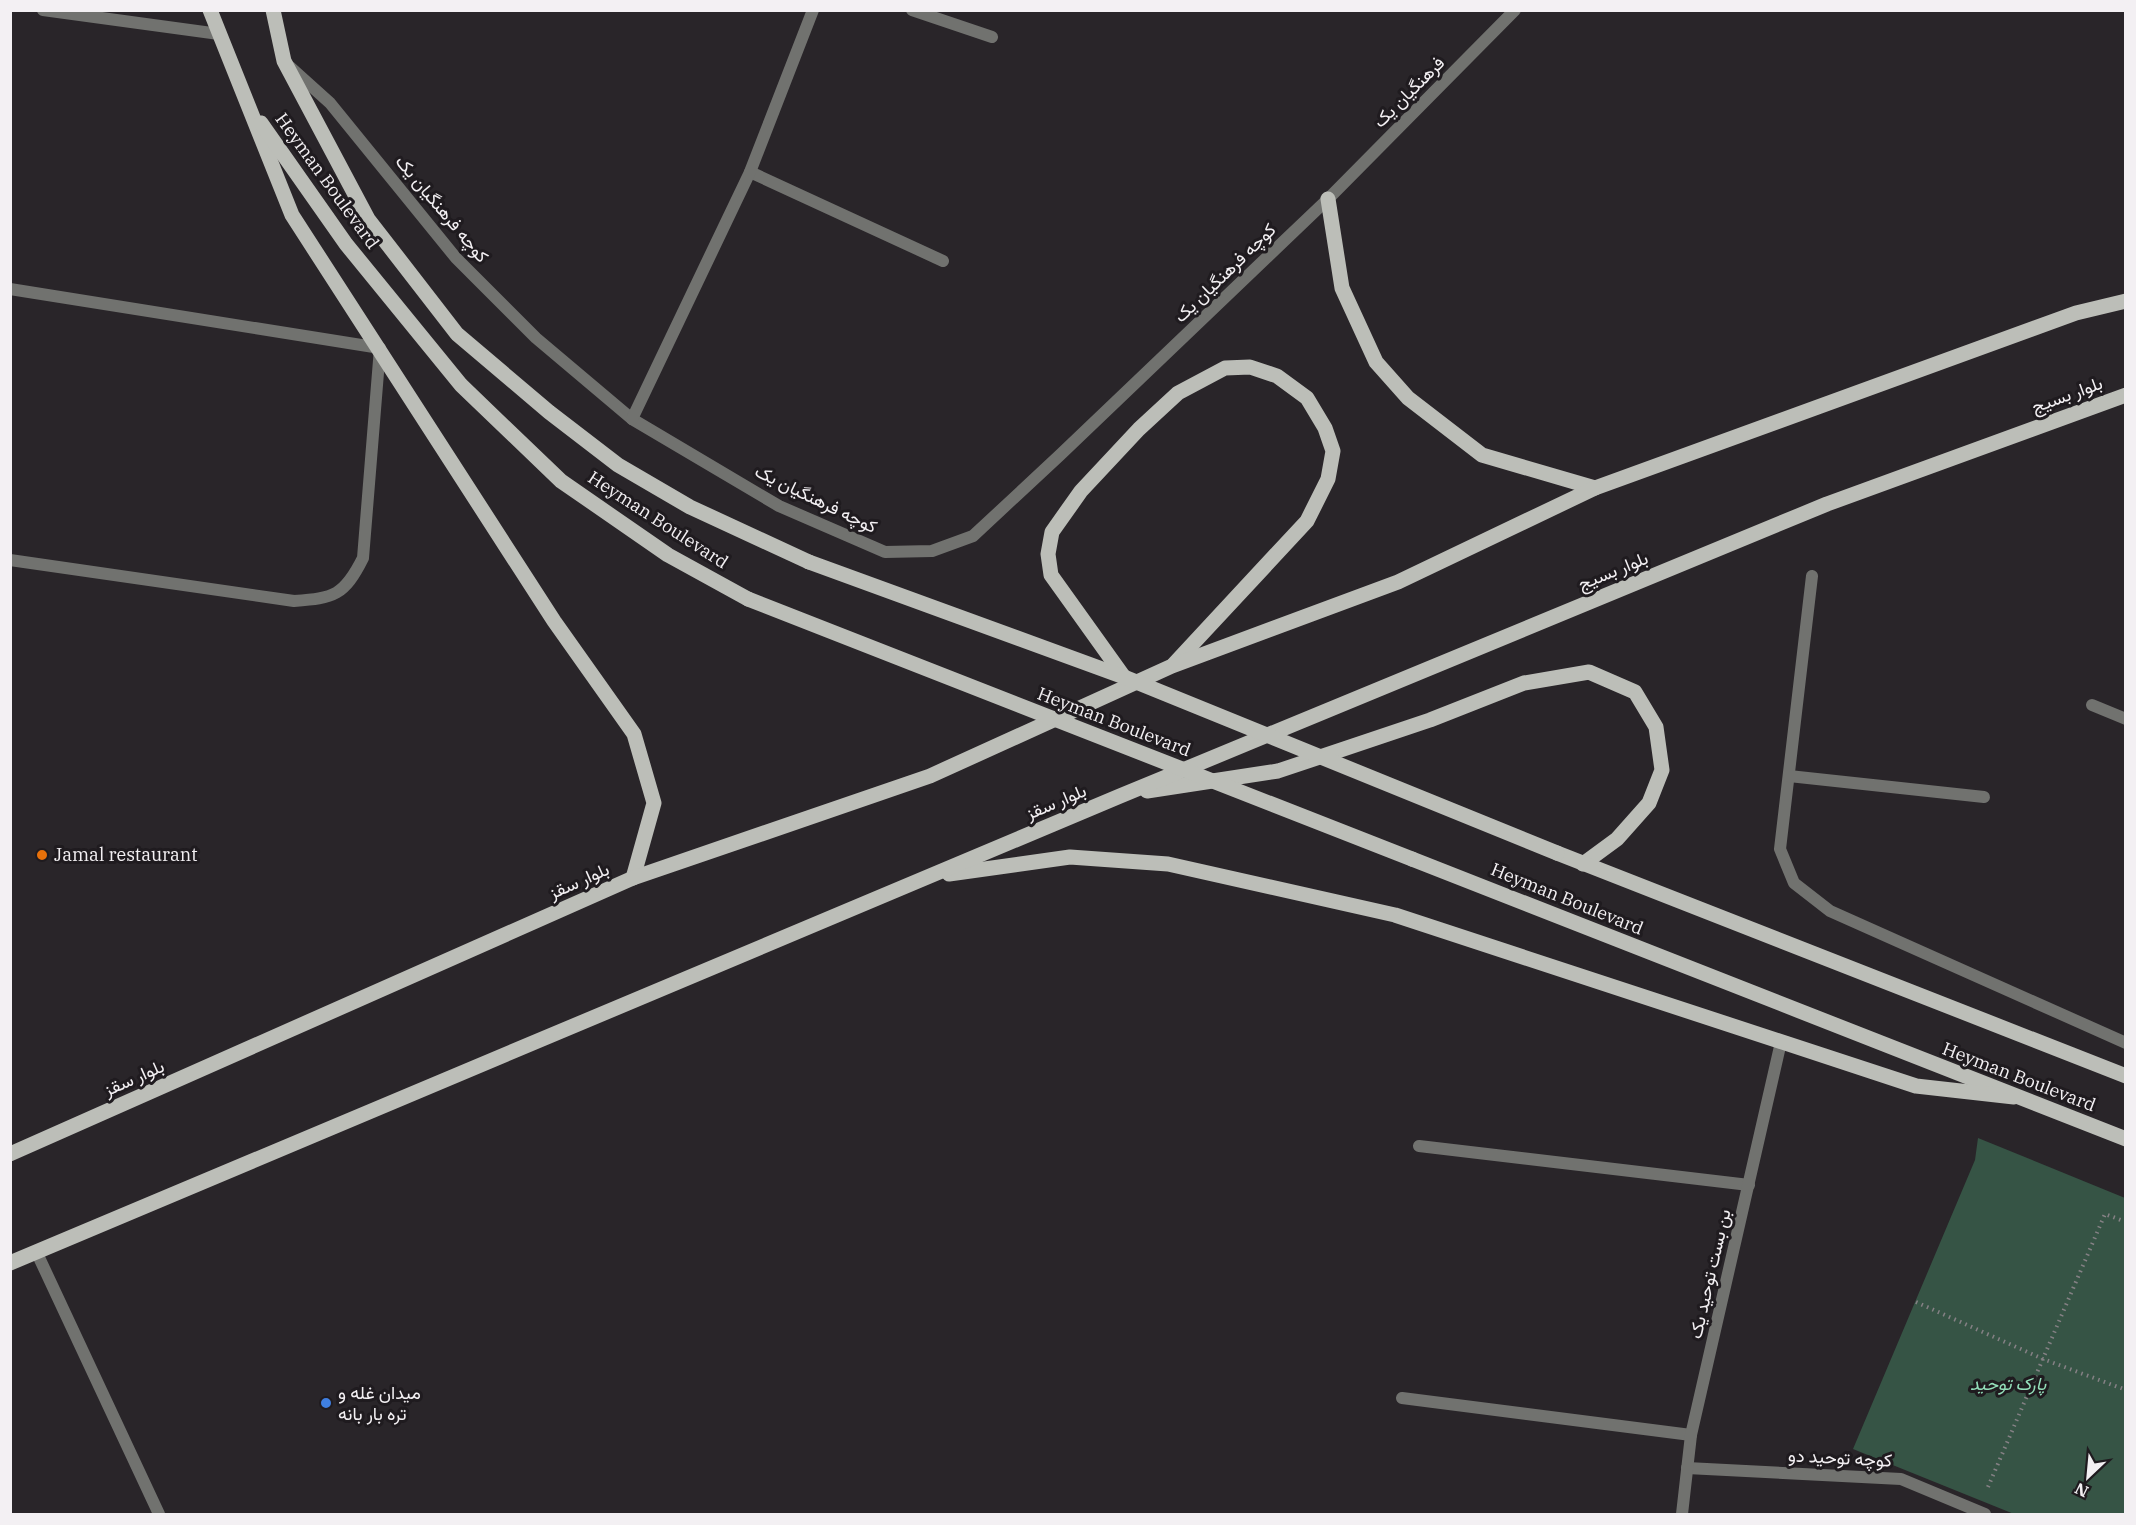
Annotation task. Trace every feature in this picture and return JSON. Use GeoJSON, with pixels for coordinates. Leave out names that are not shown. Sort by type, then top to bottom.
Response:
{"type":"FeatureCollection","features":[{"type":"Feature","properties":{"kind":"main road"},"geometry":{"type":"LineString","coordinates":[[210,10],[292,216],[380,348],[554,621],[634,734],[654,802],[633,878]]}},
{"type":"Feature","properties":{"kind":"main road","name":"Heyman Boulevard"},"geometry":{"type":"LineString","coordinates":[[273,10],[284,61],[368,219],[457,334],[549,412],[618,465],[690,507],[809,562],[1124,676],[1583,864]]}},
{"type":"Feature","properties":{"kind":"main road","name":"Heyman Boulevard"},"geometry":{"type":"LineString","coordinates":[[250,108],[346,244],[461,385],[561,481],[668,555],[748,599],[2126,1139]]}},
{"type":"Feature","properties":{"kind":"main road"},"geometry":{"type":"LineString","coordinates":[[1328,199],[1342,288],[1376,362],[1408,398],[1482,455],[1595,488]]}},
{"type":"Feature","properties":{"kind":"main road"},"geometry":{"type":"LineString","coordinates":[[1172,666],[1398,582],[1595,488],[2076,313],[2126,301]]}},
{"type":"Feature","properties":{"kind":"main road"},"geometry":{"type":"LineString","coordinates":[[1124,676],[1052,575],[1048,555],[1052,532],[1081,491],[1139,429],[1178,393],[1225,368],[1250,367],[1277,376],[1307,398],[1325,428],[1333,451],[1329,479],[1307,521],[1172,666]]}},
{"type":"Feature","properties":{"kind":"main road","name":"بلوار بسیج"},"geometry":{"type":"LineString","coordinates":[[1120,796],[1827,504],[2126,395]]}},
{"type":"Feature","properties":{"kind":"main road","name":"بلوار سقز"},"geometry":{"type":"LineString","coordinates":[[10,1155],[633,878],[930,777],[1172,666]]}},
{"type":"Feature","properties":{"kind":"main road"},"geometry":{"type":"LineString","coordinates":[[1120,796],[1278,771],[1430,720],[1524,682],[1589,672],[1635,692],[1656,727],[1662,770],[1649,803],[1617,839],[1583,864]]}},
{"type":"Feature","properties":{"kind":"main road","name":"بلوار سقز"},"geometry":{"type":"LineString","coordinates":[[10,1263],[1120,796]]}},
{"type":"Feature","properties":{"kind":"main road"},"geometry":{"type":"LineString","coordinates":[[928,877],[1070,857],[1168,864],[1395,915],[1916,1086],[2014,1097]]}},
{"type":"Feature","properties":{"kind":"main road"},"geometry":{"type":"LineString","coordinates":[[1583,864],[2126,1076]]}},
{"type":"Feature","properties":{"kind":"street"},"geometry":{"type":"LineString","coordinates":[[43,10],[219,34]]}},
{"type":"Feature","properties":{"kind":"street"},"geometry":{"type":"LineString","coordinates":[[632,419],[750,172],[813,10]]}},
{"type":"Feature","properties":{"kind":"street"},"geometry":{"type":"LineString","coordinates":[[912,10],[992,37]]}},
{"type":"Feature","properties":{"kind":"street","name":"فرهنگیان یک"},"geometry":{"type":"LineString","coordinates":[[1328,199],[1515,10]]}},
{"type":"Feature","properties":{"kind":"street","name":"کوچه فرهنگیان یک"},"geometry":{"type":"LineString","coordinates":[[284,61],[330,103],[456,258],[536,338],[632,419],[779,506],[885,552],[932,551],[973,536],[1328,199]]}},
{"type":"Feature","properties":{"kind":"street"},"geometry":{"type":"LineString","coordinates":[[750,172],[943,261]]}},
{"type":"Feature","properties":{"kind":"street"},"geometry":{"type":"LineString","coordinates":[[10,289],[380,348],[363,558],[352,580],[328,598],[294,601],[10,560]]}},
{"type":"Feature","properties":{"kind":"street"},"geometry":{"type":"LineString","coordinates":[[1812,576],[1780,849],[1794,883],[1830,911],[2126,1043]]}},
{"type":"Feature","properties":{"kind":"street"},"geometry":{"type":"LineString","coordinates":[[2092,705],[2126,719]]}},
{"type":"Feature","properties":{"kind":"street"},"geometry":{"type":"LineString","coordinates":[[1789,776],[1984,797]]}},
{"type":"Feature","properties":{"kind":"street","name":"بن بست توحید یک"},"geometry":{"type":"LineString","coordinates":[[1682,1515],[1690,1435],[1781,1042]]}},
{"type":"Feature","properties":{"kind":"street"},"geometry":{"type":"LineString","coordinates":[[1419,1146],[1749,1185]]}},
{"type":"Feature","properties":{"kind":"street"},"geometry":{"type":"LineString","coordinates":[[36,1251],[159,1515]]}},
{"type":"Feature","properties":{"kind":"street"},"geometry":{"type":"LineString","coordinates":[[1402,1398],[1690,1435]]}},
{"type":"Feature","properties":{"kind":"street","name":"کوچه توحید دو"},"geometry":{"type":"LineString","coordinates":[[1687,1468],[1900,1479],[1985,1515]]}},
{"type":"Feature","properties":{"kind":"path"},"geometry":{"type":"LineString","coordinates":[[1986,1490],[2105,1214],[2126,1222]]}},
{"type":"Feature","properties":{"kind":"path"},"geometry":{"type":"LineString","coordinates":[[1916,1302],[2043,1359],[2126,1390]]}},
{"type":"Feature","properties":{"kind":"green space","name":"پارک توحید"},"geometry":{"type":"Polygon","coordinates":[[[1978,1138],[2125,1198],[2125,1514],[2014,1514],[1853,1449],[1975,1160],[1978,1138]]]}},
{"type":"Feature","properties":{"kind":"place","name":"Jamal restaurant"},"geometry":{"type":"Point","coordinates":[42,855]}},
{"type":"Feature","properties":{"kind":"place","name":"میدان غله و تره بار بانه"},"geometry":{"type":"Point","coordinates":[326,1403]}}]}
